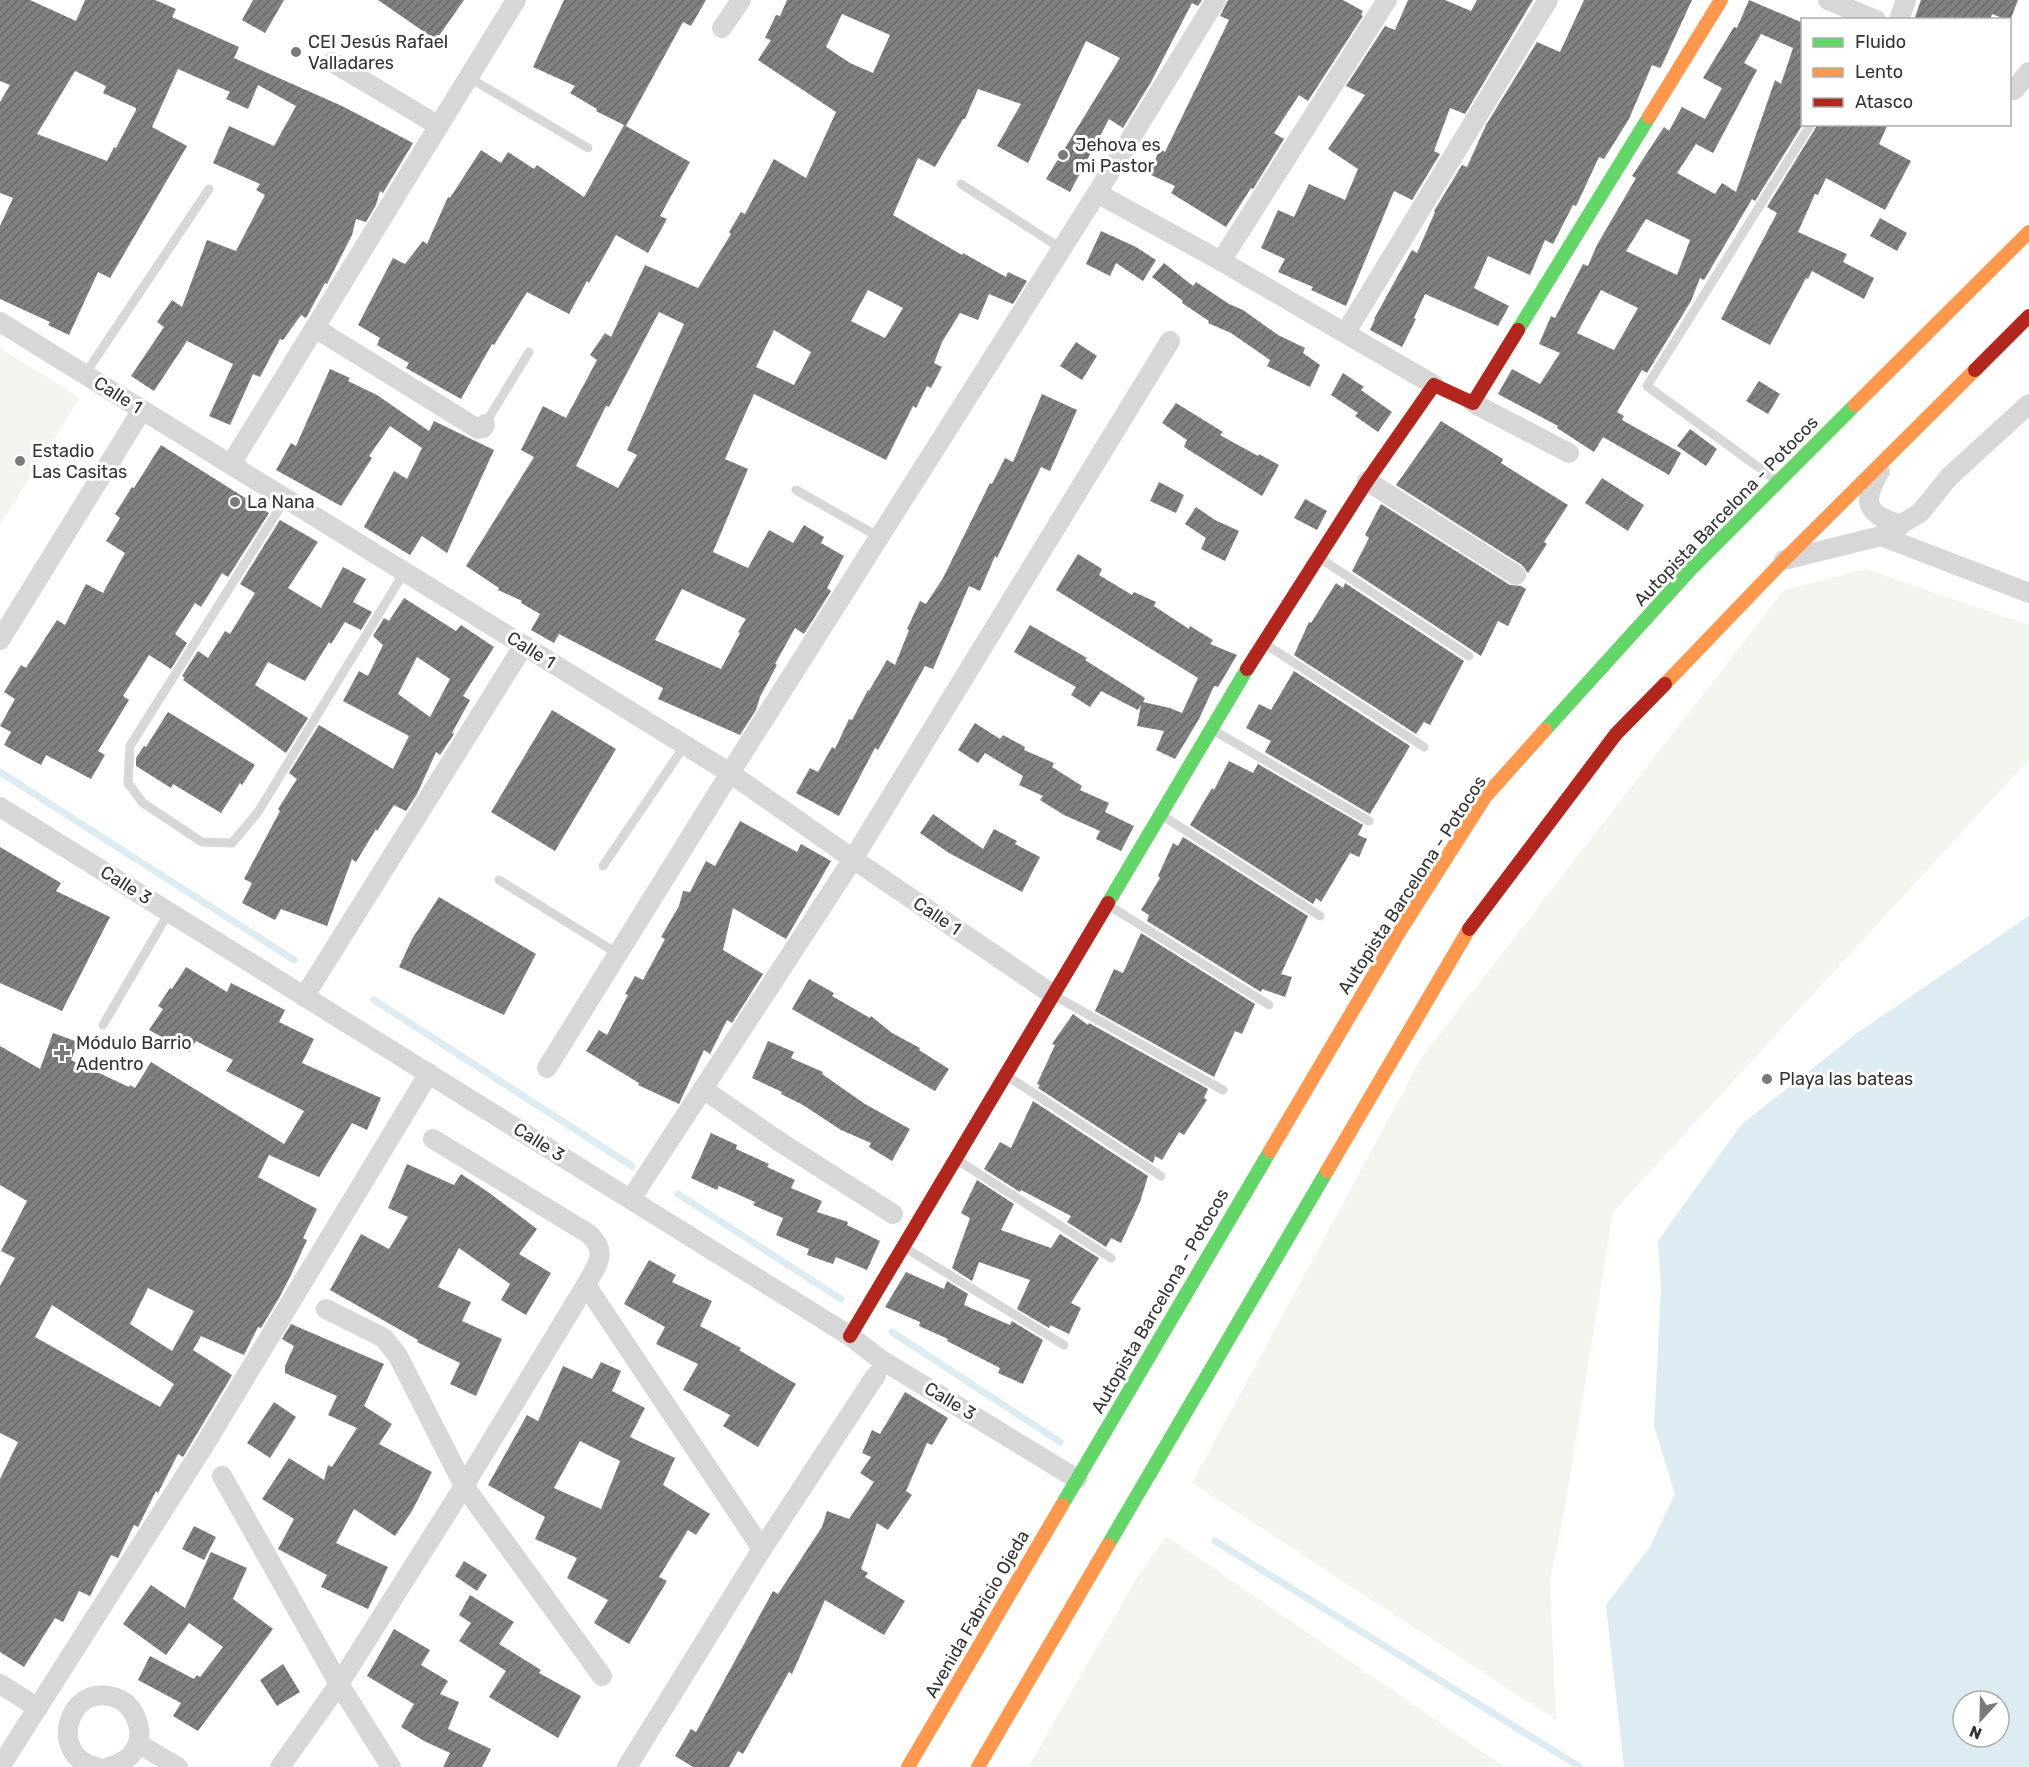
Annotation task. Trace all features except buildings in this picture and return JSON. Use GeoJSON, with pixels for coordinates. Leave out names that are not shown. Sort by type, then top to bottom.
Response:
{"type":"FeatureCollection","features":[{"type":"Feature","properties":{"kind":"street"},"geometry":{"type":"LineString","coordinates":[[231,464],[516,0]]}},
{"type":"Feature","properties":{"kind":"street"},"geometry":{"type":"LineString","coordinates":[[722,28],[741,0]]}},
{"type":"Feature","properties":{"kind":"street"},"geometry":{"type":"LineString","coordinates":[[547,1068],[730,772],[1097,194],[1216,0]]}},
{"type":"Feature","properties":{"kind":"street"},"geometry":{"type":"LineString","coordinates":[[1221,261],[1387,0]]}},
{"type":"Feature","properties":{"kind":"street"},"geometry":{"type":"LineString","coordinates":[[1346,332],[1548,0]]}},
{"type":"Feature","properties":{"kind":"street"},"geometry":{"type":"LineString","coordinates":[[1473,403],[1721,0]]}},
{"type":"Feature","properties":{"kind":"street"},"geometry":{"type":"LineString","coordinates":[[1828,0],[1871,18]]}},
{"type":"Feature","properties":{"kind":"street"},"geometry":{"type":"LineString","coordinates":[[1900,18],[1906,0]]}},
{"type":"Feature","properties":{"kind":"street"},"geometry":{"type":"LineString","coordinates":[[332,62],[439,126]]}},
{"type":"Feature","properties":{"kind":"street"},"geometry":{"type":"LineString","coordinates":[[2017,90],[2029,72]]}},
{"type":"Feature","properties":{"kind":"street"},"geometry":{"type":"LineString","coordinates":[[1097,194],[1221,261],[1434,385],[1569,453]]}},
{"type":"Feature","properties":{"kind":"street","name":"Autopista Barcelona - Potocos"},"geometry":{"type":"LineString","coordinates":[[1077,1479],[1398,934],[1485,797],[1690,570],[2029,232]]}},
{"type":"Feature","properties":{"kind":"street"},"geometry":{"type":"LineString","coordinates":[[978,1767],[1464,936],[1616,734],[1784,560],[2029,316]]}},
{"type":"Feature","properties":{"kind":"street","name":"Calle 1"},"geometry":{"type":"LineString","coordinates":[[0,322],[730,772],[853,859],[1052,994]]}},
{"type":"Feature","properties":{"kind":"street"},"geometry":{"type":"LineString","coordinates":[[315,328],[477,429],[483,428],[485,424]]}},
{"type":"Feature","properties":{"kind":"street"},"geometry":{"type":"LineString","coordinates":[[631,1199],[853,859],[1170,341]]}},
{"type":"Feature","properties":{"kind":"street"},"geometry":{"type":"LineString","coordinates":[[850,1336],[1263,642],[1367,481],[1434,385]]}},
{"type":"Feature","properties":{"kind":"street"},"geometry":{"type":"LineString","coordinates":[[1784,560],[1881,536],[1920,513],[1949,477],[2029,404]]}},
{"type":"Feature","properties":{"kind":"street"},"geometry":{"type":"LineString","coordinates":[[0,640],[142,410]]}},
{"type":"Feature","properties":{"kind":"street"},"geometry":{"type":"LineString","coordinates":[[1888,457],[1869,496],[1870,508],[1882,519],[1901,525]]}},
{"type":"Feature","properties":{"kind":"street"},"geometry":{"type":"LineString","coordinates":[[1367,481],[1516,575]]}},
{"type":"Feature","properties":{"kind":"street"},"geometry":{"type":"LineString","coordinates":[[1881,536],[2029,593]]}},
{"type":"Feature","properties":{"kind":"street"},"geometry":{"type":"LineString","coordinates":[[304,997],[524,645]]}},
{"type":"Feature","properties":{"kind":"street","name":"Calle 3"},"geometry":{"type":"LineString","coordinates":[[0,807],[850,1336],[880,1359],[1077,1479]]}},
{"type":"Feature","properties":{"kind":"street"},"geometry":{"type":"LineString","coordinates":[[0,1767],[202,1449],[429,1073]]}},
{"type":"Feature","properties":{"kind":"street"},"geometry":{"type":"LineString","coordinates":[[703,1089],[892,1214]]}},
{"type":"Feature","properties":{"kind":"street"},"geometry":{"type":"LineString","coordinates":[[280,1767],[339,1684],[464,1486],[601,1257],[598,1243],[589,1234],[433,1139]]}},
{"type":"Feature","properties":{"kind":"street"},"geometry":{"type":"LineString","coordinates":[[585,1285],[762,1549]]}},
{"type":"Feature","properties":{"kind":"street"},"geometry":{"type":"LineString","coordinates":[[326,1309],[384,1338],[398,1356],[464,1486],[602,1676]]}},
{"type":"Feature","properties":{"kind":"street"},"geometry":{"type":"LineString","coordinates":[[627,1767],[762,1549],[876,1375]]}},
{"type":"Feature","properties":{"kind":"street"},"geometry":{"type":"LineString","coordinates":[[222,1476],[339,1684],[391,1767]]}},
{"type":"Feature","properties":{"kind":"street","name":"Avenida Fabricio Ojeda"},"geometry":{"type":"LineString","coordinates":[[908,1767],[1077,1479]]}},
{"type":"Feature","properties":{"kind":"street"},"geometry":{"type":"LineString","coordinates":[[0,1684],[38,1708]]}},
{"type":"Feature","properties":{"kind":"street"},"geometry":{"type":"LineString","coordinates":[[97,1767],[82,1761],[74,1753],[68,1742],[67,1731],[69,1719],[75,1708],[95,1696],[119,1699],[129,1706],[136,1716],[139,1727],[129,1759],[178,1767]]}},
{"type":"Feature","properties":{"kind":"lane"},"geometry":{"type":"LineString","coordinates":[[468,77],[588,148]]}},
{"type":"Feature","properties":{"kind":"lane"},"geometry":{"type":"LineString","coordinates":[[1779,482],[1647,386],[1810,126]]}},
{"type":"Feature","properties":{"kind":"lane"},"geometry":{"type":"LineString","coordinates":[[961,184],[1062,249]]}},
{"type":"Feature","properties":{"kind":"lane"},"geometry":{"type":"LineString","coordinates":[[85,374],[209,189]]}},
{"type":"Feature","properties":{"kind":"lane"},"geometry":{"type":"LineString","coordinates":[[485,424],[529,352]]}},
{"type":"Feature","properties":{"kind":"lane"},"geometry":{"type":"LineString","coordinates":[[796,490],[879,537]]}},
{"type":"Feature","properties":{"kind":"lane"},"geometry":{"type":"LineString","coordinates":[[286,498],[130,746],[128,783],[133,790],[143,803],[202,842],[232,843],[258,812],[405,572]]}},
{"type":"Feature","properties":{"kind":"lane"},"geometry":{"type":"LineString","coordinates":[[1319,558],[1469,656]]}},
{"type":"Feature","properties":{"kind":"lane"},"geometry":{"type":"LineString","coordinates":[[1263,642],[1424,747]]}},
{"type":"Feature","properties":{"kind":"lane"},"geometry":{"type":"LineString","coordinates":[[1211,729],[1369,821]]}},
{"type":"Feature","properties":{"kind":"lane"},"geometry":{"type":"LineString","coordinates":[[603,866],[685,745]]}},
{"type":"Feature","properties":{"kind":"lane"},"geometry":{"type":"LineString","coordinates":[[1160,814],[1320,916]]}},
{"type":"Feature","properties":{"kind":"lane"},"geometry":{"type":"LineString","coordinates":[[499,880],[618,954]]}},
{"type":"Feature","properties":{"kind":"lane"},"geometry":{"type":"LineString","coordinates":[[1106,903],[1269,1005]]}},
{"type":"Feature","properties":{"kind":"lane"},"geometry":{"type":"LineString","coordinates":[[103,1026],[169,912]]}},
{"type":"Feature","properties":{"kind":"lane"},"geometry":{"type":"LineString","coordinates":[[1052,994],[1223,1090]]}},
{"type":"Feature","properties":{"kind":"lane"},"geometry":{"type":"LineString","coordinates":[[1005,1074],[1161,1176]]}},
{"type":"Feature","properties":{"kind":"lane"},"geometry":{"type":"LineString","coordinates":[[955,1158],[1111,1258]]}},
{"type":"Feature","properties":{"kind":"lane"},"geometry":{"type":"LineString","coordinates":[[903,1246],[1064,1345]]}},
{"type":"Feature","properties":{"kind":"shaded area","name":"Estadio Las Casitas"},"geometry":{"type":"Polygon","coordinates":[[[0,348],[80,398],[0,525],[0,348]]]}},
{"type":"Feature","properties":{"kind":"shaded area"},"geometry":{"type":"Polygon","coordinates":[[[1866,569],[2029,625],[2029,759],[1613,1212],[1565,1506],[1550,1581],[1556,1720],[1192,1483],[1422,1057],[1784,590],[1866,569]]]}},
{"type":"Feature","properties":{"kind":"shaded area"},"geometry":{"type":"Polygon","coordinates":[[[2029,916],[2029,1767],[1624,1767],[1606,1605],[1650,1547],[1675,1494],[1654,1426],[1661,1288],[1658,1241],[1741,1125],[1857,1033],[2029,916]]]}},
{"type":"Feature","properties":{"kind":"shaded area"},"geometry":{"type":"Polygon","coordinates":[[[1166,1536],[1505,1767],[1028,1767],[1135,1581],[1166,1536]]]}},
{"type":"Feature","properties":{"kind":"waterway"},"geometry":{"type":"LineString","coordinates":[[0,772],[294,960]]}},
{"type":"Feature","properties":{"kind":"waterway"},"geometry":{"type":"LineString","coordinates":[[374,1000],[632,1166]]}},
{"type":"Feature","properties":{"kind":"waterway"},"geometry":{"type":"LineString","coordinates":[[678,1194],[841,1299]]}},
{"type":"Feature","properties":{"kind":"waterway"},"geometry":{"type":"LineString","coordinates":[[892,1332],[1060,1442]]}},
{"type":"Feature","properties":{"kind":"waterway"},"geometry":{"type":"LineString","coordinates":[[1215,1541],[1580,1767]]}},
{"type":"Feature","properties":{"kind":"traffic: fast"},"geometry":{"type":"LineString","coordinates":[[1518,330],[1649,117]]}},
{"type":"Feature","properties":{"kind":"traffic: fast"},"geometry":{"type":"LineString","coordinates":[[1545,730],[1690,570],[1855,405]]}},
{"type":"Feature","properties":{"kind":"traffic: fast"},"geometry":{"type":"LineString","coordinates":[[1108,903],[1247,669]]}},
{"type":"Feature","properties":{"kind":"traffic: fast"},"geometry":{"type":"LineString","coordinates":[[1062,1505],[1270,1151]]}},
{"type":"Feature","properties":{"kind":"traffic: fast"},"geometry":{"type":"LineString","coordinates":[[1108,1545],[1327,1171]]}},
{"type":"Feature","properties":{"kind":"traffic: slow"},"geometry":{"type":"LineString","coordinates":[[1649,117],[1721,0]]}},
{"type":"Feature","properties":{"kind":"traffic: slow"},"geometry":{"type":"LineString","coordinates":[[1855,405],[2029,232]]}},
{"type":"Feature","properties":{"kind":"traffic: slow"},"geometry":{"type":"LineString","coordinates":[[1665,684],[1784,560],[1975,370]]}},
{"type":"Feature","properties":{"kind":"traffic: slow"},"geometry":{"type":"LineString","coordinates":[[1270,1151],[1398,934],[1485,797],[1545,730]]}},
{"type":"Feature","properties":{"kind":"traffic: slow"},"geometry":{"type":"LineString","coordinates":[[1327,1171],[1469,929]]}},
{"type":"Feature","properties":{"kind":"traffic: slow"},"geometry":{"type":"LineString","coordinates":[[908,1767],[1062,1505]]}},
{"type":"Feature","properties":{"kind":"traffic: slow"},"geometry":{"type":"LineString","coordinates":[[978,1767],[1108,1545]]}},
{"type":"Feature","properties":{"kind":"traffic: jam"},"geometry":{"type":"LineString","coordinates":[[1975,370],[2029,316]]}},
{"type":"Feature","properties":{"kind":"traffic: jam"},"geometry":{"type":"LineString","coordinates":[[1247,669],[1367,481],[1434,385],[1473,403],[1518,330]]}},
{"type":"Feature","properties":{"kind":"traffic: jam"},"geometry":{"type":"LineString","coordinates":[[1469,929],[1616,734],[1665,684]]}},
{"type":"Feature","properties":{"kind":"traffic: jam"},"geometry":{"type":"LineString","coordinates":[[850,1336],[1108,903]]}},
{"type":"Feature","properties":{"kind":"place","name":"CEI Jesús Rafael Valladares"},"geometry":{"type":"Point","coordinates":[296,52]}},
{"type":"Feature","properties":{"kind":"place","name":"Jehova es mi Pastor"},"geometry":{"type":"Point","coordinates":[1063,155]}},
{"type":"Feature","properties":{"kind":"place","name":"Estadio Las Casitas"},"geometry":{"type":"Point","coordinates":[20,461]}},
{"type":"Feature","properties":{"kind":"place","name":"La Nana"},"geometry":{"type":"Point","coordinates":[235,502]}},
{"type":"Feature","properties":{"kind":"place","name":"Módulo Barrio Adentro"},"geometry":{"type":"Point","coordinates":[62,1053]}},
{"type":"Feature","properties":{"kind":"place","name":"Playa las bateas"},"geometry":{"type":"Point","coordinates":[1767,1079]}}]}
